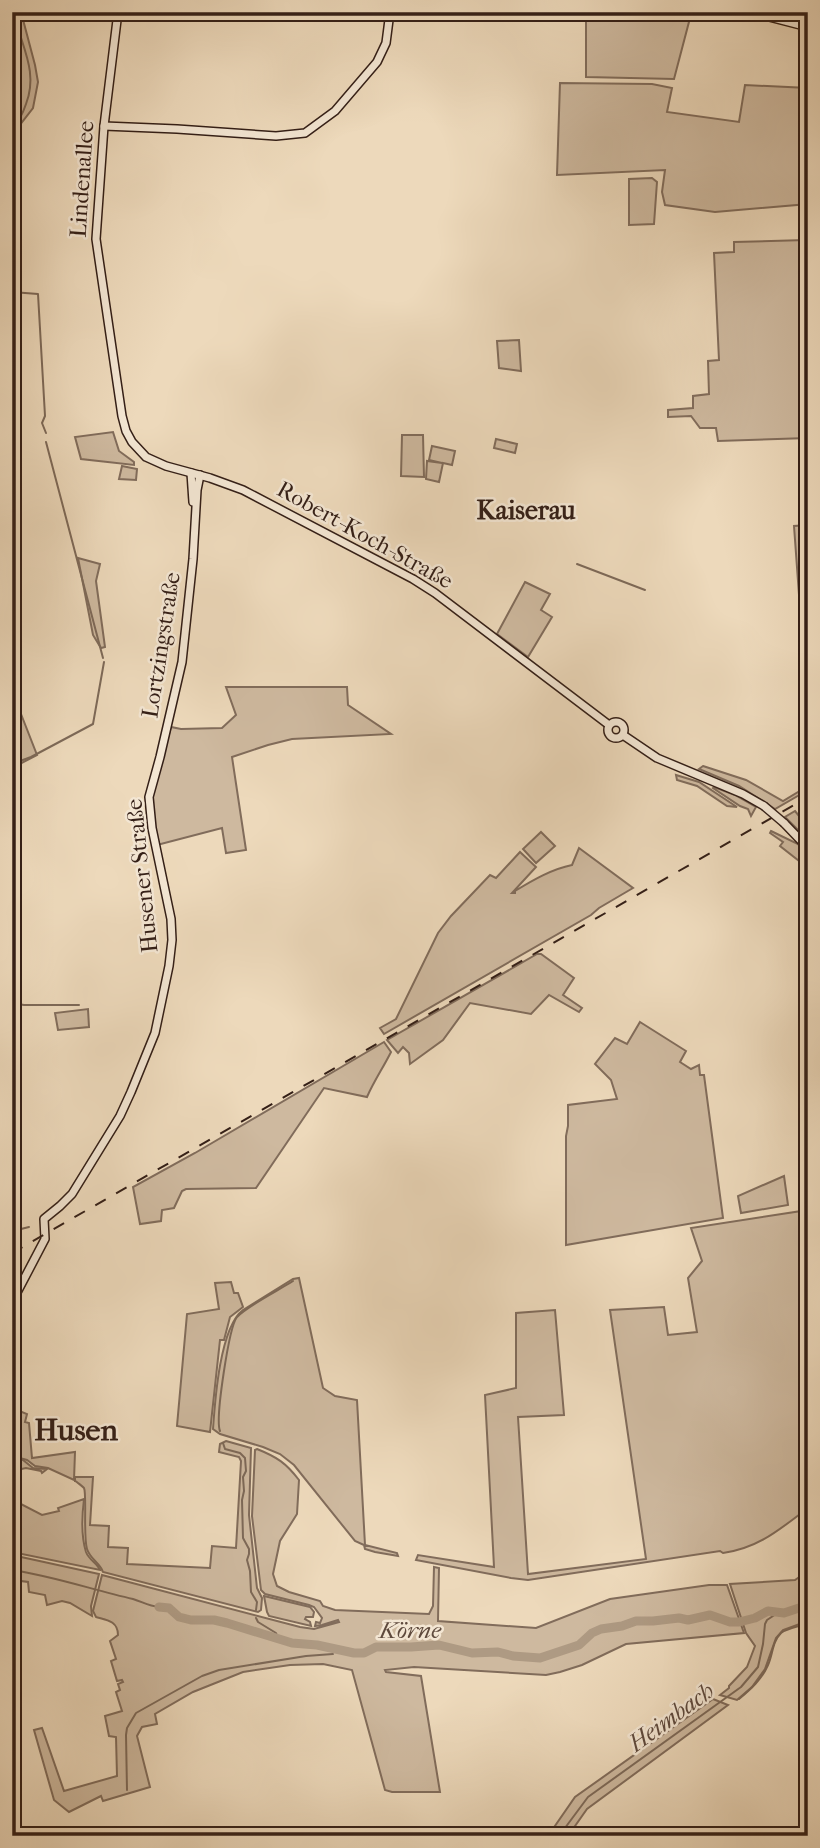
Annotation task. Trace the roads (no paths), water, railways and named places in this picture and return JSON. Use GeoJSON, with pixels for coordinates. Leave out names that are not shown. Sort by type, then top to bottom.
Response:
{"type":"FeatureCollection","features":[{"type":"Feature","properties":{"kind":"street","name":"Lindenallee"},"geometry":{"type":"LineString","coordinates":[[118,12],[104,126],[96,239],[112,359],[126,431]]}},
{"type":"Feature","properties":{"kind":"street"},"geometry":{"type":"LineString","coordinates":[[104,126],[280,136],[305,133],[335,111],[377,62],[386,43],[390,12]]}},
{"type":"Feature","properties":{"kind":"street"},"geometry":{"type":"LineString","coordinates":[[750,12],[808,27]]}},
{"type":"Feature","properties":{"kind":"street","name":"Robert-Koch-Straße"},"geometry":{"type":"LineString","coordinates":[[126,431],[146,457],[166,466],[224,482],[266,501],[425,587],[609,725]]}},
{"type":"Feature","properties":{"kind":"street","name":"Lortzingstraße"},"geometry":{"type":"LineString","coordinates":[[154,781],[182,662],[193,559],[195,513],[191,489],[195,474]]}},
{"type":"Feature","properties":{"kind":"street"},"geometry":{"type":"LineString","coordinates":[[617,721],[622,723],[625,730],[623,735],[611,737],[608,732],[609,725],[617,721]]}},
{"type":"Feature","properties":{"kind":"street"},"geometry":{"type":"LineString","coordinates":[[623,735],[668,764],[743,794],[764,806],[808,848]]}},
{"type":"Feature","properties":{"kind":"street","name":"Husener Straße"},"geometry":{"type":"LineString","coordinates":[[12,1302],[45,1239],[44,1219],[72,1194],[120,1116],[155,1033],[172,940],[171,919],[150,815],[149,797],[154,781]]}},
{"type":"Feature","properties":{"kind":"waterway"},"geometry":{"type":"LineString","coordinates":[[12,128],[25,107],[30,80],[27,58],[14,12]]}},
{"type":"Feature","properties":{"kind":"waterway"},"geometry":{"type":"LineString","coordinates":[[12,292],[38,294],[45,416],[42,423],[46,433]]}},
{"type":"Feature","properties":{"kind":"waterway"},"geometry":{"type":"LineString","coordinates":[[46,442],[103,658]]}},
{"type":"Feature","properties":{"kind":"waterway"},"geometry":{"type":"LineString","coordinates":[[577,564],[645,590]]}},
{"type":"Feature","properties":{"kind":"waterway"},"geometry":{"type":"LineString","coordinates":[[12,764],[31,757],[93,724],[104,662]]}},
{"type":"Feature","properties":{"kind":"waterway"},"geometry":{"type":"LineString","coordinates":[[12,1003],[79,1005]]}},
{"type":"Feature","properties":{"kind":"waterway"},"geometry":{"type":"LineString","coordinates":[[12,1221],[19,1223]]}},
{"type":"Feature","properties":{"kind":"waterway"},"geometry":{"type":"LineString","coordinates":[[21,1229],[29,1227]]}},
{"type":"Feature","properties":{"kind":"waterway"},"geometry":{"type":"LineString","coordinates":[[220,1431],[219,1410],[224,1373],[230,1337],[237,1317],[293,1281]]}},
{"type":"Feature","properties":{"kind":"waterway"},"geometry":{"type":"LineString","coordinates":[[223,1443],[225,1449],[240,1453],[245,1458],[243,1538],[249,1549],[247,1560],[251,1592],[257,1602],[256,1610]]}},
{"type":"Feature","properties":{"kind":"waterway","name":"Körne"},"geometry":{"type":"LineString","coordinates":[[12,1570],[58,1579],[159,1607]]}},
{"type":"Feature","properties":{"kind":"waterway","name":"Körne"},"geometry":{"type":"LineString","coordinates":[[159,1607],[169,1608],[179,1617],[191,1620],[214,1620],[292,1643],[354,1653],[364,1653],[376,1647],[439,1645],[472,1653],[498,1652],[540,1658],[579,1645],[601,1629],[636,1621],[679,1618],[688,1620],[710,1615],[730,1622],[739,1622],[768,1611],[784,1613],[808,1605]]}},
{"type":"Feature","properties":{"kind":"waterway","name":"Heimbach"},"geometry":{"type":"LineString","coordinates":[[559,1836],[588,1797],[741,1687],[758,1667],[767,1620],[779,1612]]}},
{"type":"Feature","properties":{"kind":"waterway"},"geometry":{"type":"LineString","coordinates":[[256,1618],[276,1633],[278,1638]]}},
{"type":"Feature","properties":{"kind":"waterway"},"geometry":{"type":"LineString","coordinates":[[739,1699],[763,1675],[781,1633],[808,1624]]}},
{"type":"Feature","properties":{"kind":"waterway"},"geometry":{"type":"LineString","coordinates":[[127,1790],[126,1735],[136,1713],[202,1676],[219,1670],[333,1654]]}},
{"type":"Feature","properties":{"kind":"railway"},"geometry":{"type":"LineString","coordinates":[[12,1253],[808,797]]}},
{"type":"Feature","properties":{"kind":"district","name":"Kaiserau"},"geometry":{"type":"Point","coordinates":[526,510]}},
{"type":"Feature","properties":{"kind":"district","name":"Husen"},"geometry":{"type":"Point","coordinates":[76,1430]}}]}
